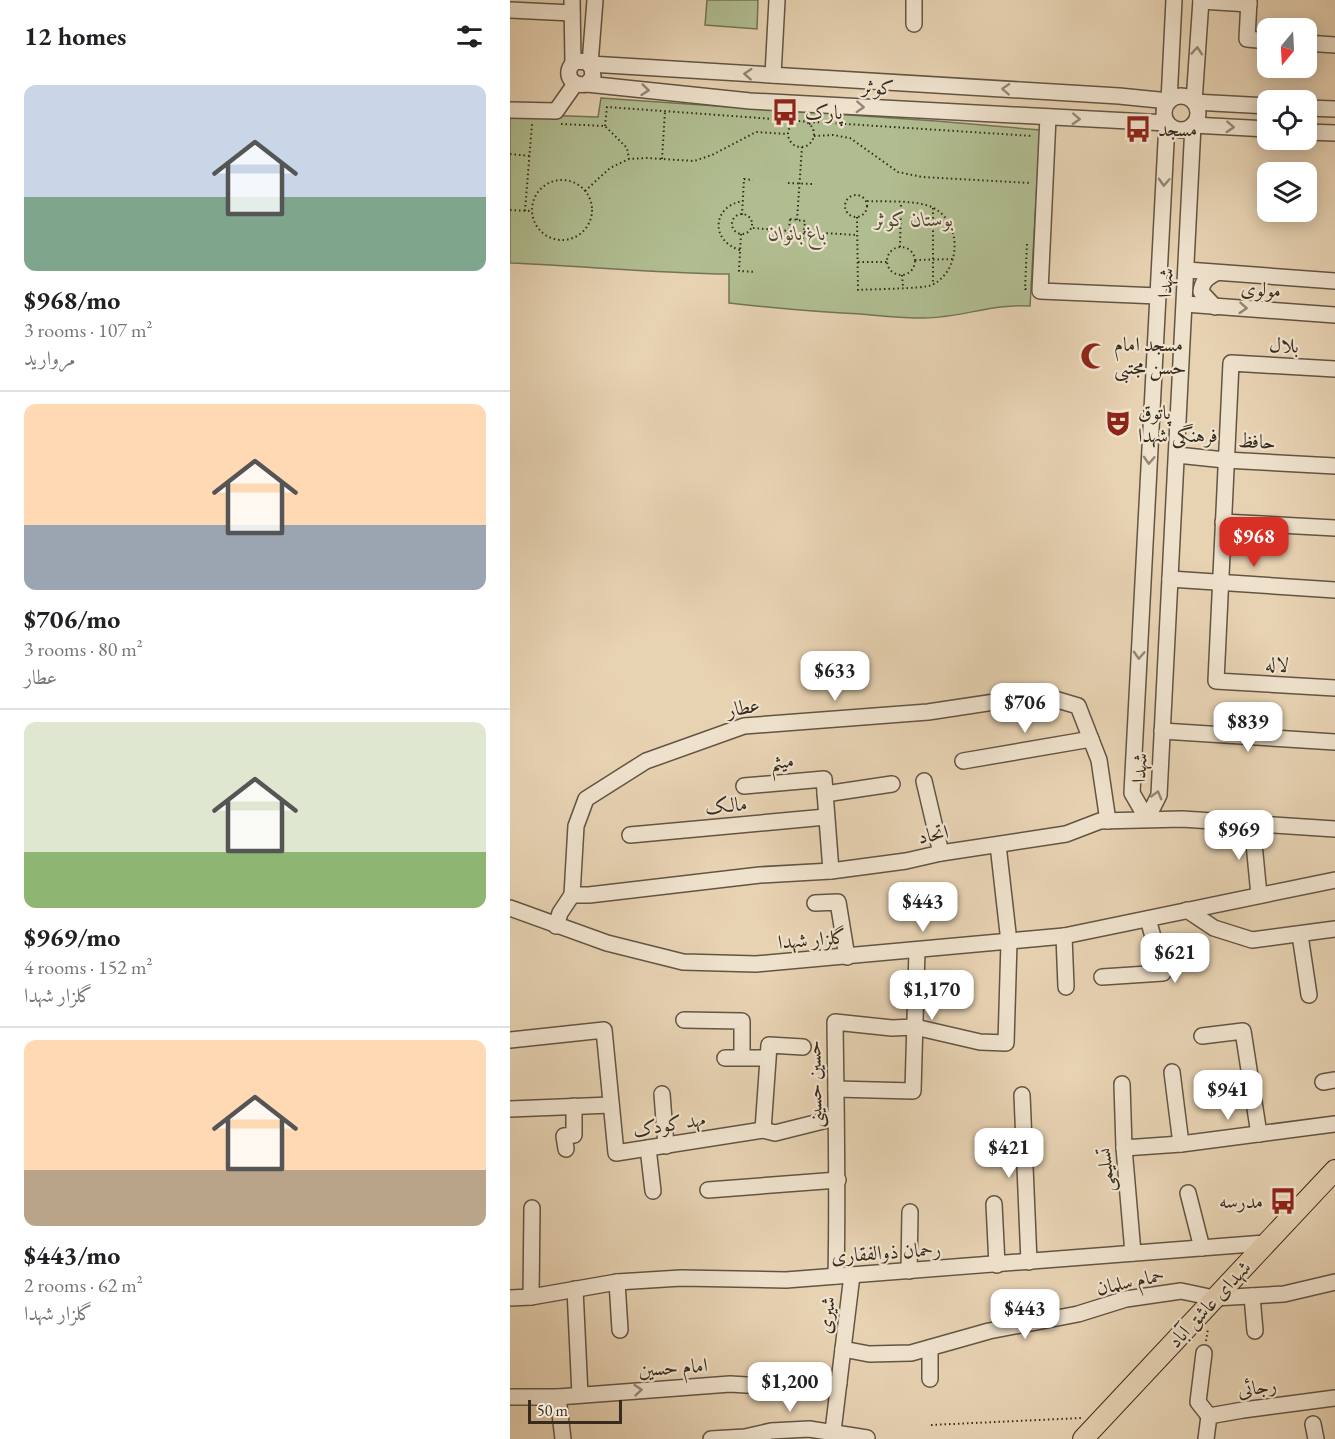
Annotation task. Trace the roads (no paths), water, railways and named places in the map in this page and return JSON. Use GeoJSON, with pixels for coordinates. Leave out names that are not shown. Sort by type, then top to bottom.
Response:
{"type":"FeatureCollection","features":[{"type":"Feature","properties":{"kind":"main road","name":"شهدای عاشق آباد"},"geometry":{"type":"LineString","coordinates":[[1083,1439],[1335,1170]]}},
{"type":"Feature","properties":{"kind":"street"},"geometry":{"type":"LineString","coordinates":[[510,110],[556,111],[580,84],[593,77],[594,72],[590,64],[595,0]]}},
{"type":"Feature","properties":{"kind":"street"},"geometry":{"type":"LineString","coordinates":[[773,75],[777,0]]}},
{"type":"Feature","properties":{"kind":"street"},"geometry":{"type":"LineString","coordinates":[[914,0],[914,24]]}},
{"type":"Feature","properties":{"kind":"street"},"geometry":{"type":"LineString","coordinates":[[1174,0],[1169,101],[1164,114],[1167,123],[1180,130],[1193,125],[1257,128]]}},
{"type":"Feature","properties":{"kind":"street"},"geometry":{"type":"LineString","coordinates":[[1193,125],[1198,111],[1194,102],[1201,1],[1249,2],[1247,39],[1257,40]]}},
{"type":"Feature","properties":{"kind":"street"},"geometry":{"type":"LineString","coordinates":[[510,10],[572,6],[573,63],[568,74],[580,84]]}},
{"type":"Feature","properties":{"kind":"street"},"geometry":{"type":"LineString","coordinates":[[571,42],[577,50],[585,51],[592,44]]}},
{"type":"Feature","properties":{"kind":"street"},"geometry":{"type":"LineString","coordinates":[[1317,44],[1335,45]]}},
{"type":"Feature","properties":{"kind":"street"},"geometry":{"type":"LineString","coordinates":[[573,63],[580,60],[590,64]]}},
{"type":"Feature","properties":{"kind":"street","name":"کوثر"},"geometry":{"type":"LineString","coordinates":[[590,64],[1119,96],[1169,101]]}},
{"type":"Feature","properties":{"kind":"street","name":"کوثر"},"geometry":{"type":"LineString","coordinates":[[580,84],[750,101],[1167,123]]}},
{"type":"Feature","properties":{"kind":"street"},"geometry":{"type":"LineString","coordinates":[[1169,101],[1185,96],[1194,102],[1257,105]]}},
{"type":"Feature","properties":{"kind":"street"},"geometry":{"type":"LineString","coordinates":[[1317,108],[1335,109]]}},
{"type":"Feature","properties":{"kind":"street"},"geometry":{"type":"LineString","coordinates":[[1048,117],[1040,291],[1158,296]]}},
{"type":"Feature","properties":{"kind":"street","name":"شهدا"},"geometry":{"type":"LineString","coordinates":[[1147,819],[1132,793],[1167,123]]}},
{"type":"Feature","properties":{"kind":"street","name":"شهدا"},"geometry":{"type":"LineString","coordinates":[[1147,819],[1159,795],[1193,125]]}},
{"type":"Feature","properties":{"kind":"street"},"geometry":{"type":"LineString","coordinates":[[1317,132],[1335,133]]}},
{"type":"Feature","properties":{"kind":"street","name":"مولوی"},"geometry":{"type":"LineString","coordinates":[[1186,270],[1335,281]]}},
{"type":"Feature","properties":{"kind":"street"},"geometry":{"type":"LineString","coordinates":[[1215,307],[1201,292],[1206,278],[1216,273]]}},
{"type":"Feature","properties":{"kind":"street","name":"مولوی"},"geometry":{"type":"LineString","coordinates":[[1185,304],[1335,315]]}},
{"type":"Feature","properties":{"kind":"street","name":"بلال"},"geometry":{"type":"LineString","coordinates":[[1225,460],[1231,363],[1335,369]]}},
{"type":"Feature","properties":{"kind":"street","name":"حافظ"},"geometry":{"type":"LineString","coordinates":[[1177,455],[1335,466]]}},
{"type":"Feature","properties":{"kind":"street"},"geometry":{"type":"LineString","coordinates":[[1221,582],[1225,460]]}},
{"type":"Feature","properties":{"kind":"street"},"geometry":{"type":"LineString","coordinates":[[1223,522],[1335,528]]}},
{"type":"Feature","properties":{"kind":"street"},"geometry":{"type":"LineString","coordinates":[[1170,579],[1335,590]]}},
{"type":"Feature","properties":{"kind":"street","name":"لاله"},"geometry":{"type":"LineString","coordinates":[[1221,582],[1216,681],[1335,688]]}},
{"type":"Feature","properties":{"kind":"street","name":"عطار"},"geometry":{"type":"LineString","coordinates":[[572,895],[576,826],[586,800],[646,761],[744,726],[928,712],[1041,694],[1078,706],[1099,760],[1108,821]]}},
{"type":"Feature","properties":{"kind":"street"},"geometry":{"type":"LineString","coordinates":[[1162,731],[1335,742]]}},
{"type":"Feature","properties":{"kind":"street"},"geometry":{"type":"LineString","coordinates":[[963,760],[1092,740]]}},
{"type":"Feature","properties":{"kind":"street"},"geometry":{"type":"LineString","coordinates":[[924,781],[941,853]]}},
{"type":"Feature","properties":{"kind":"street"},"geometry":{"type":"LineString","coordinates":[[831,871],[824,786],[892,784]]}},
{"type":"Feature","properties":{"kind":"street","name":"میثم"},"geometry":{"type":"LineString","coordinates":[[744,786],[824,786]]}},
{"type":"Feature","properties":{"kind":"street","name":"مالک"},"geometry":{"type":"LineString","coordinates":[[630,835],[826,817]]}},
{"type":"Feature","properties":{"kind":"street","name":"اتحاد"},"geometry":{"type":"LineString","coordinates":[[572,895],[760,875],[831,871],[906,861],[941,853],[1066,834],[1100,821],[1147,819],[1335,829]]}},
{"type":"Feature","properties":{"kind":"street"},"geometry":{"type":"LineString","coordinates":[[1252,823],[1259,895]]}},
{"type":"Feature","properties":{"kind":"street"},"geometry":{"type":"LineString","coordinates":[[998,844],[1009,942]]}},
{"type":"Feature","properties":{"kind":"street","name":"گلزار شهدا"},"geometry":{"type":"LineString","coordinates":[[510,908],[606,944],[683,962],[756,964],[1065,936],[1335,880]]}},
{"type":"Feature","properties":{"kind":"street"},"geometry":{"type":"LineString","coordinates":[[556,926],[560,913],[572,895]]}},
{"type":"Feature","properties":{"kind":"street"},"geometry":{"type":"LineString","coordinates":[[815,903],[838,902],[847,957]]}},
{"type":"Feature","properties":{"kind":"street"},"geometry":{"type":"LineString","coordinates":[[1187,910],[1214,928],[1252,940],[1335,929]]}},
{"type":"Feature","properties":{"kind":"street"},"geometry":{"type":"LineString","coordinates":[[1102,977],[1163,973],[1148,919]]}},
{"type":"Feature","properties":{"kind":"street"},"geometry":{"type":"LineString","coordinates":[[1300,935],[1309,995]]}},
{"type":"Feature","properties":{"kind":"street"},"geometry":{"type":"LineString","coordinates":[[1065,936],[1066,987]]}},
{"type":"Feature","properties":{"kind":"street","name":"حسین حسینی"},"geometry":{"type":"LineString","coordinates":[[836,1276],[838,1180],[835,1118],[835,1022],[892,1028],[915,1027],[980,1042],[1006,1043],[1009,942]]}},
{"type":"Feature","properties":{"kind":"street"},"geometry":{"type":"LineString","coordinates":[[836,1089],[913,1092],[917,950]]}},
{"type":"Feature","properties":{"kind":"street"},"geometry":{"type":"LineString","coordinates":[[684,1020],[742,1021],[742,1057]]}},
{"type":"Feature","properties":{"kind":"street","name":"مهد کودک"},"geometry":{"type":"LineString","coordinates":[[510,1040],[604,1030],[616,1153],[763,1130],[775,1133],[835,1118]]}},
{"type":"Feature","properties":{"kind":"street"},"geometry":{"type":"LineString","coordinates":[[1203,1036],[1243,1031],[1259,1134]]}},
{"type":"Feature","properties":{"kind":"street"},"geometry":{"type":"LineString","coordinates":[[763,1130],[769,1045],[803,1047]]}},
{"type":"Feature","properties":{"kind":"street"},"geometry":{"type":"LineString","coordinates":[[725,1058],[767,1058]]}},
{"type":"Feature","properties":{"kind":"street"},"geometry":{"type":"LineString","coordinates":[[1172,1072],[1181,1144]]}},
{"type":"Feature","properties":{"kind":"street","name":"تسلیمی"},"geometry":{"type":"LineString","coordinates":[[1122,1084],[1124,1148],[1133,1253]]}},
{"type":"Feature","properties":{"kind":"street"},"geometry":{"type":"LineString","coordinates":[[662,1094],[666,1146]]}},
{"type":"Feature","properties":{"kind":"street"},"geometry":{"type":"LineString","coordinates":[[1022,1095],[1029,1262]]}},
{"type":"Feature","properties":{"kind":"street"},"geometry":{"type":"LineString","coordinates":[[510,1109],[611,1105]]}},
{"type":"Feature","properties":{"kind":"street"},"geometry":{"type":"LineString","coordinates":[[566,1149],[564,1136],[574,1135],[574,1106]]}},
{"type":"Feature","properties":{"kind":"street"},"geometry":{"type":"LineString","coordinates":[[1124,1148],[1181,1144],[1335,1124]]}},
{"type":"Feature","properties":{"kind":"street"},"geometry":{"type":"LineString","coordinates":[[648,1148],[653,1191]]}},
{"type":"Feature","properties":{"kind":"street"},"geometry":{"type":"LineString","coordinates":[[708,1190],[838,1180]]}},
{"type":"Feature","properties":{"kind":"street"},"geometry":{"type":"LineString","coordinates":[[1188,1193],[1202,1248]]}},
{"type":"Feature","properties":{"kind":"street"},"geometry":{"type":"LineString","coordinates":[[994,1203],[997,1265]]}},
{"type":"Feature","properties":{"kind":"street"},"geometry":{"type":"LineString","coordinates":[[531,1297],[532,1208]]}},
{"type":"Feature","properties":{"kind":"street"},"geometry":{"type":"LineString","coordinates":[[909,1271],[910,1212]]}},
{"type":"Feature","properties":{"kind":"street","name":"رحمان ذوالفقاری"},"geometry":{"type":"LineString","coordinates":[[510,1298],[531,1297],[617,1282],[681,1278],[786,1280],[1265,1243]]}},
{"type":"Feature","properties":{"kind":"street","name":"شیری"},"geometry":{"type":"LineString","coordinates":[[841,1435],[839,1383],[852,1275]]}},
{"type":"Feature","properties":{"kind":"street"},"geometry":{"type":"LineString","coordinates":[[617,1282],[620,1330]]}},
{"type":"Feature","properties":{"kind":"street","name":"حمام سلمان"},"geometry":{"type":"LineString","coordinates":[[843,1349],[869,1354],[912,1353],[989,1331],[1078,1314],[1126,1299],[1181,1291],[1214,1298],[1284,1294],[1335,1282]]}},
{"type":"Feature","properties":{"kind":"street"},"geometry":{"type":"LineString","coordinates":[[575,1289],[580,1395]]}},
{"type":"Feature","properties":{"kind":"street"},"geometry":{"type":"LineString","coordinates":[[1252,1296],[1255,1330]]}},
{"type":"Feature","properties":{"kind":"street"},"geometry":{"type":"LineString","coordinates":[[930,1348],[930,1379]]}},
{"type":"Feature","properties":{"kind":"street"},"geometry":{"type":"LineString","coordinates":[[1204,1353],[1198,1402],[1209,1416],[1206,1439]]}},
{"type":"Feature","properties":{"kind":"street","name":"امام حسین"},"geometry":{"type":"LineString","coordinates":[[510,1397],[558,1397],[708,1385],[839,1383]]}},
{"type":"Feature","properties":{"kind":"street"},"geometry":{"type":"LineString","coordinates":[[558,1397],[563,1439]]}},
{"type":"Feature","properties":{"kind":"street","name":"رجائی"},"geometry":{"type":"LineString","coordinates":[[1209,1416],[1335,1398]]}},
{"type":"Feature","properties":{"kind":"street"},"geometry":{"type":"LineString","coordinates":[[711,1439],[745,1437],[771,1431],[867,1438]]}},
{"type":"Feature","properties":{"kind":"place","name":"پارک"},"geometry":{"type":"Point","coordinates":[785,112]}},
{"type":"Feature","properties":{"kind":"place","name":"مسجد"},"geometry":{"type":"Point","coordinates":[1138,129]}},
{"type":"Feature","properties":{"kind":"place","name":"مسجد امام حسن مجتبی"},"geometry":{"type":"Point","coordinates":[1094,356]}},
{"type":"Feature","properties":{"kind":"place","name":"پاتوق فرهنگی شهدا"},"geometry":{"type":"Point","coordinates":[1118,423]}},
{"type":"Feature","properties":{"kind":"place","name":"مدرسه"},"geometry":{"type":"Point","coordinates":[1283,1201]}},
{"type":"Feature","properties":{"kind":"park label","name":"بوستان کوثر"},"geometry":{"type":"Point","coordinates":[914,219]}},
{"type":"Feature","properties":{"kind":"park label","name":"باغ بانوان"},"geometry":{"type":"Point","coordinates":[797,233]}}]}
